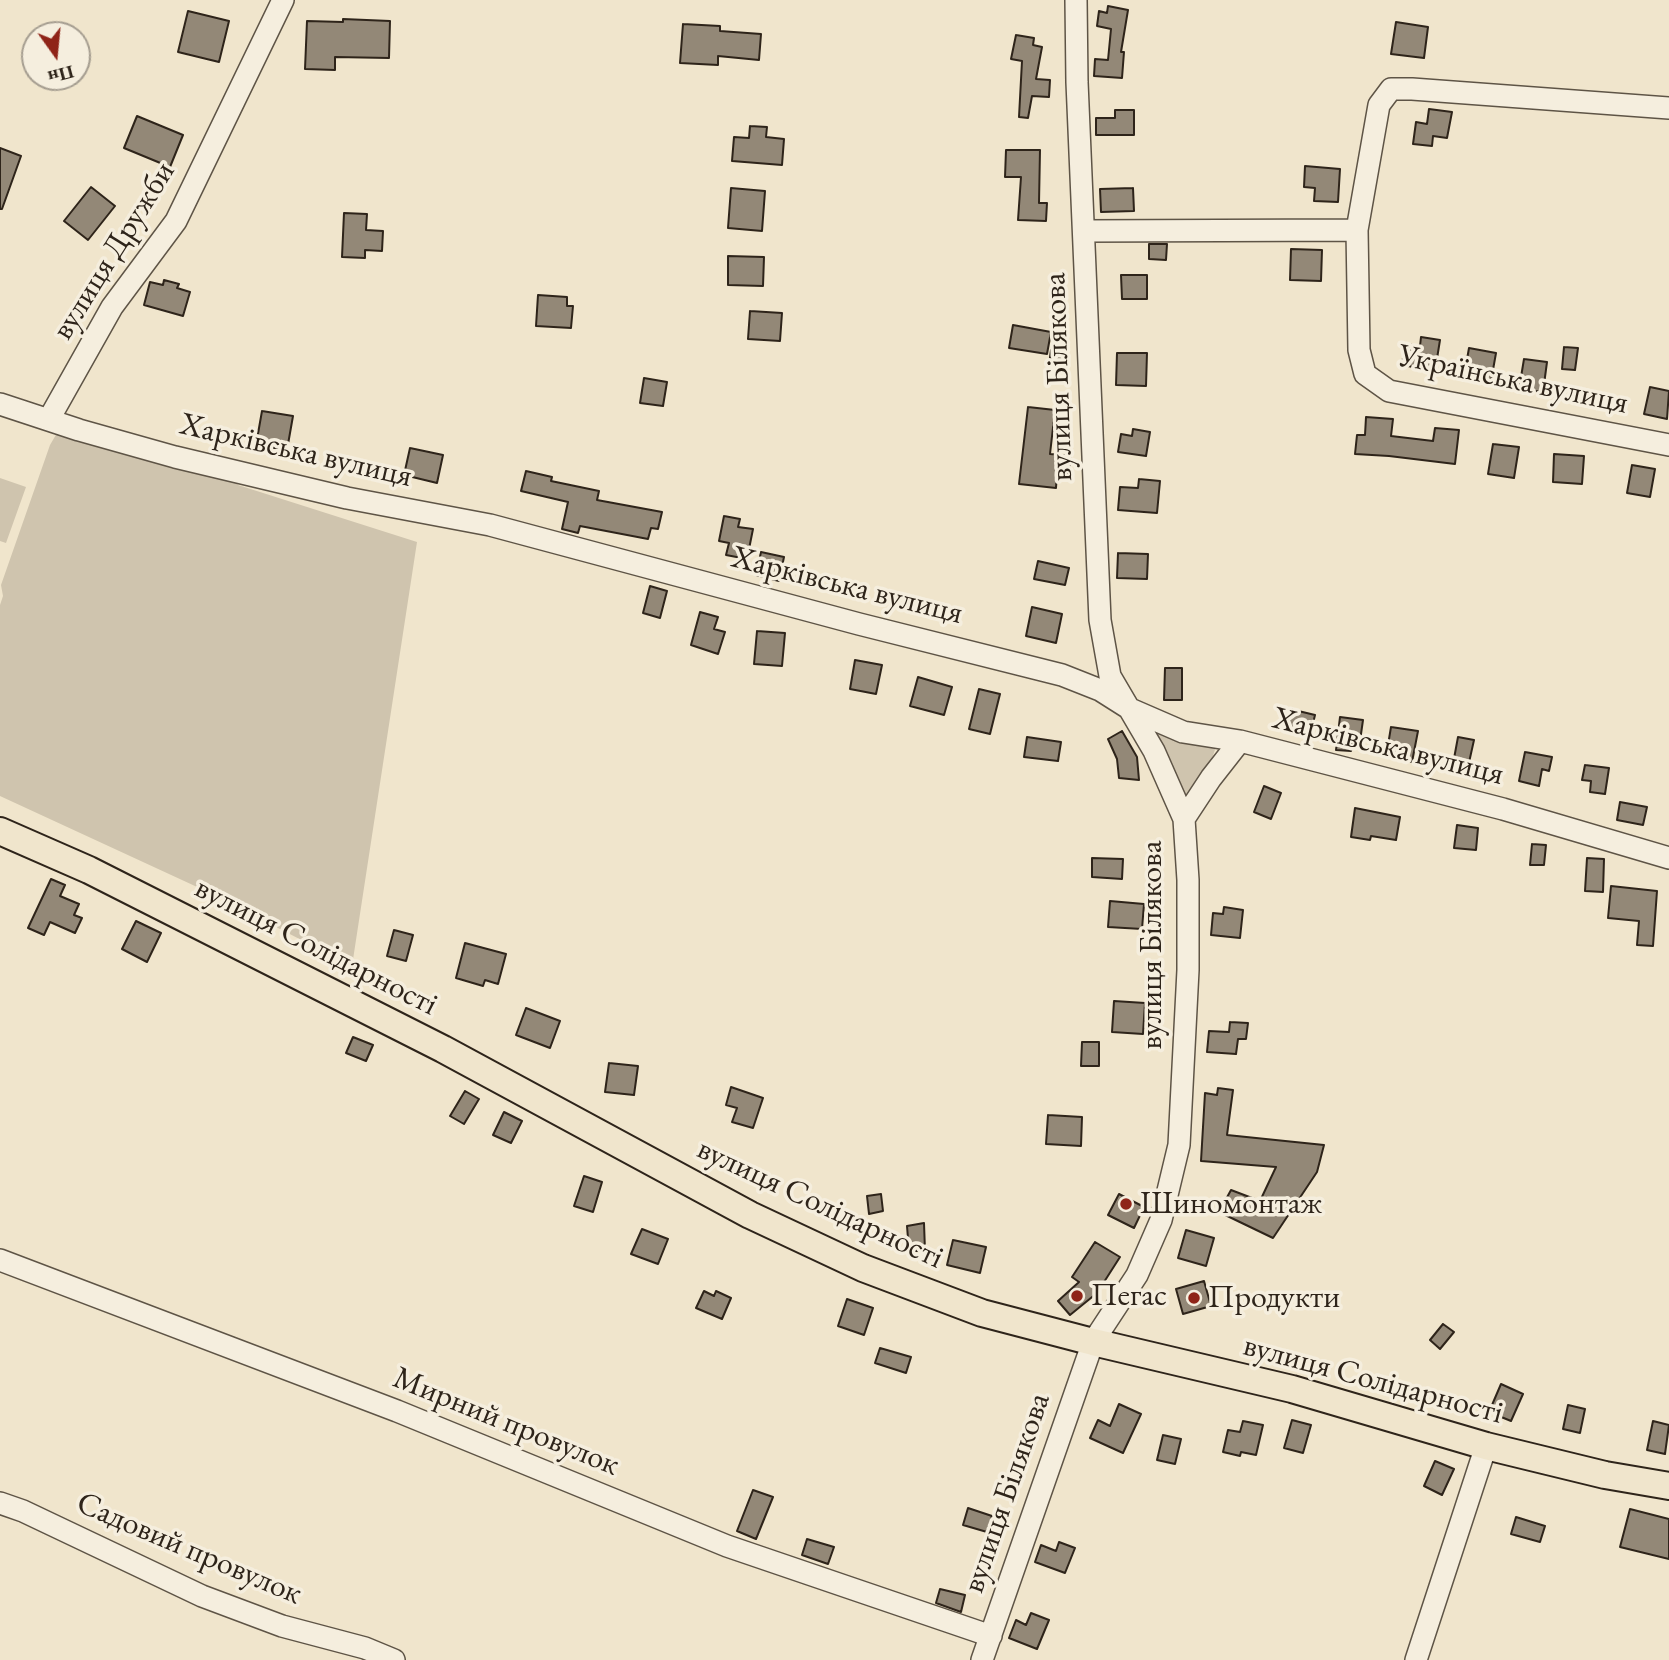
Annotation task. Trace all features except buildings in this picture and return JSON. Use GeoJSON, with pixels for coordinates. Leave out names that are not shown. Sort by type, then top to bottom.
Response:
{"type":"FeatureCollection","features":[{"type":"Feature","properties":{"kind":"main road","name":"вулиця Солідарності"},"geometry":{"type":"LineString","coordinates":[[0,831],[89,870],[431,1043],[762,1221],[863,1268],[982,1313],[1292,1389],[1486,1446],[1605,1475],[1669,1486]]}},
{"type":"Feature","properties":{"kind":"street","name":"вулиця Дружби"},"geometry":{"type":"LineString","coordinates":[[48,419],[112,307],[176,221],[283,0]]}},
{"type":"Feature","properties":{"kind":"street","name":"вулиця Білякова"},"geometry":{"type":"LineString","coordinates":[[982,1660],[1093,1342],[1136,1275],[1161,1220],[1179,1145],[1188,971],[1188,880],[1184,819],[1154,751],[1110,676],[1100,620],[1077,82],[1076,0]]}},
{"type":"Feature","properties":{"kind":"street","name":"Українська вулиця"},"geometry":{"type":"LineString","coordinates":[[1669,108],[1391,89],[1378,105],[1357,230],[1359,350],[1366,374],[1389,391],[1669,445]]}},
{"type":"Feature","properties":{"kind":"street"},"geometry":{"type":"LineString","coordinates":[[1084,231],[1357,230]]}},
{"type":"Feature","properties":{"kind":"street","name":"Харківська вулиця"},"geometry":{"type":"LineString","coordinates":[[0,404],[175,457],[347,498],[490,525],[859,625],[983,653],[1062,675],[1100,690],[1130,709],[1183,732],[1240,741],[1503,809],[1669,858]]}},
{"type":"Feature","properties":{"kind":"street"},"geometry":{"type":"LineString","coordinates":[[1184,819],[1240,741]]}},
{"type":"Feature","properties":{"kind":"street","name":"Мирний провулок"},"geometry":{"type":"LineString","coordinates":[[0,1260],[397,1411],[727,1546],[991,1636]]}},
{"type":"Feature","properties":{"kind":"street"},"geometry":{"type":"LineString","coordinates":[[1416,1660],[1486,1446]]}},
{"type":"Feature","properties":{"kind":"street","name":"Садовий провулок"},"geometry":{"type":"LineString","coordinates":[[0,1503],[23,1511],[202,1596],[282,1626],[365,1648],[394,1660]]}},
{"type":"Feature","properties":{"kind":"shaded area"},"geometry":{"type":"Polygon","coordinates":[[[57,433],[234,477],[238,485],[417,542],[352,966],[208,892],[0,796],[1,585],[50,445],[57,433]]]}},
{"type":"Feature","properties":{"kind":"shaded area"},"geometry":{"type":"Polygon","coordinates":[[[0,478],[26,487],[6,543],[0,541],[0,478]]]}},
{"type":"Feature","properties":{"kind":"shaded area"},"geometry":{"type":"Polygon","coordinates":[[[1146,723],[1217,744],[1209,767],[1191,794],[1185,795],[1146,723]]]}},
{"type":"Feature","properties":{"kind":"place","name":"Шиномонтаж"},"geometry":{"type":"Point","coordinates":[1126,1204]}},
{"type":"Feature","properties":{"kind":"place","name":"Пегас"},"geometry":{"type":"Point","coordinates":[1077,1296]}},
{"type":"Feature","properties":{"kind":"place","name":"Продукти"},"geometry":{"type":"Point","coordinates":[1194,1298]}}]}
